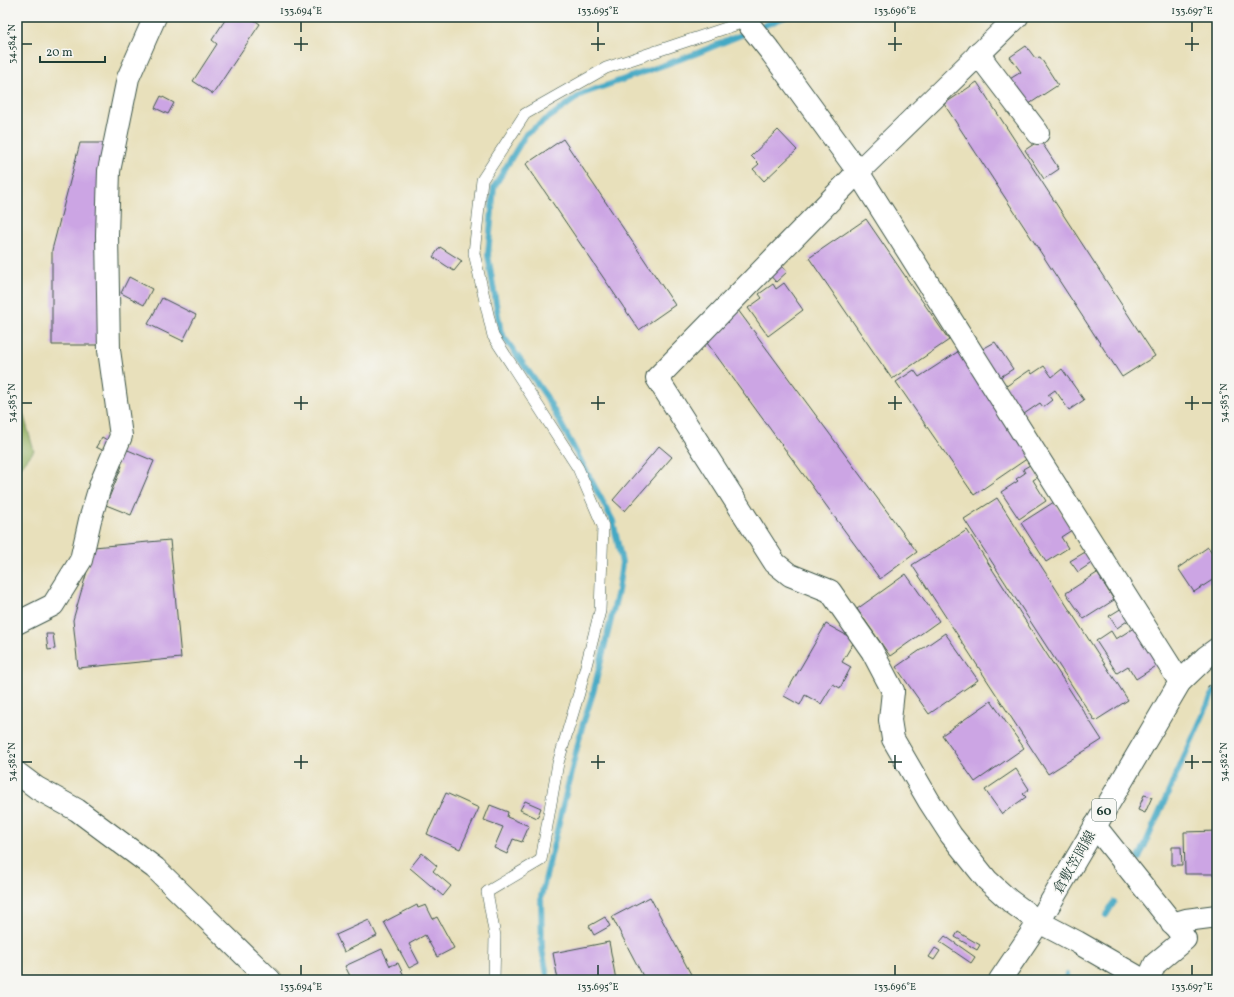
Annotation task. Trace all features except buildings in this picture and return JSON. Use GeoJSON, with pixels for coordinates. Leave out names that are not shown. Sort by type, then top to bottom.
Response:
{"type":"FeatureCollection","features":[{"type":"Feature","properties":{"kind":"street"},"geometry":{"type":"LineString","coordinates":[[17,623],[53,605],[81,560],[90,520],[101,483],[121,436],[109,350],[107,235],[109,171],[128,78],[155,17]]}},
{"type":"Feature","properties":{"kind":"street"},"geometry":{"type":"LineString","coordinates":[[1017,17],[858,172],[657,378],[775,563],[790,575],[830,591],[872,651],[893,691],[890,720],[893,739],[929,801],[951,835],[987,880],[1010,901],[1039,922],[1143,980]]}},
{"type":"Feature","properties":{"kind":"street"},"geometry":{"type":"LineString","coordinates":[[751,24],[858,172],[1180,682]]}},
{"type":"Feature","properties":{"kind":"street"},"geometry":{"type":"LineString","coordinates":[[978,54],[1038,133]]}},
{"type":"Feature","properties":{"kind":"street","name":"倉敷笠岡線"},"geometry":{"type":"LineString","coordinates":[[1000,980],[1039,922],[1094,826],[1180,682],[1206,657],[1217,649]]}},
{"type":"Feature","properties":{"kind":"street"},"geometry":{"type":"LineString","coordinates":[[17,774],[37,788],[77,810],[155,868],[270,980]]}},
{"type":"Feature","properties":{"kind":"street"},"geometry":{"type":"LineString","coordinates":[[1094,826],[1185,939],[1155,964],[1148,980]]}},
{"type":"Feature","properties":{"kind":"street"},"geometry":{"type":"LineString","coordinates":[[1172,924],[1186,920],[1217,916]]}},
{"type":"Feature","properties":{"kind":"lane"},"geometry":{"type":"LineString","coordinates":[[494,980],[495,936],[487,892],[541,860],[558,763],[579,693],[600,611],[603,526],[578,468],[493,336],[474,253],[482,180],[525,114],[606,68],[751,24]]}},
{"type":"Feature","properties":{"kind":"green space"},"geometry":{"type":"Polygon","coordinates":[[[17,392],[34,451],[17,472],[17,392]]]}},
{"type":"Feature","properties":{"kind":"waterway"},"geometry":{"type":"LineString","coordinates":[[548,980],[542,949],[541,897],[582,727],[593,693],[618,591],[622,563],[613,521],[546,396],[501,333],[488,255],[494,187],[526,134],[582,94],[695,54],[785,17]]}},
{"type":"Feature","properties":{"kind":"waterway"},"geometry":{"type":"LineString","coordinates":[[1139,858],[1213,693],[1217,690]]}},
{"type":"Feature","properties":{"kind":"waterway"},"geometry":{"type":"LineString","coordinates":[[1106,915],[1114,902]]}},
{"type":"Feature","properties":{"kind":"waterway"},"geometry":{"type":"LineString","coordinates":[[1064,980],[1067,975]]}}]}
